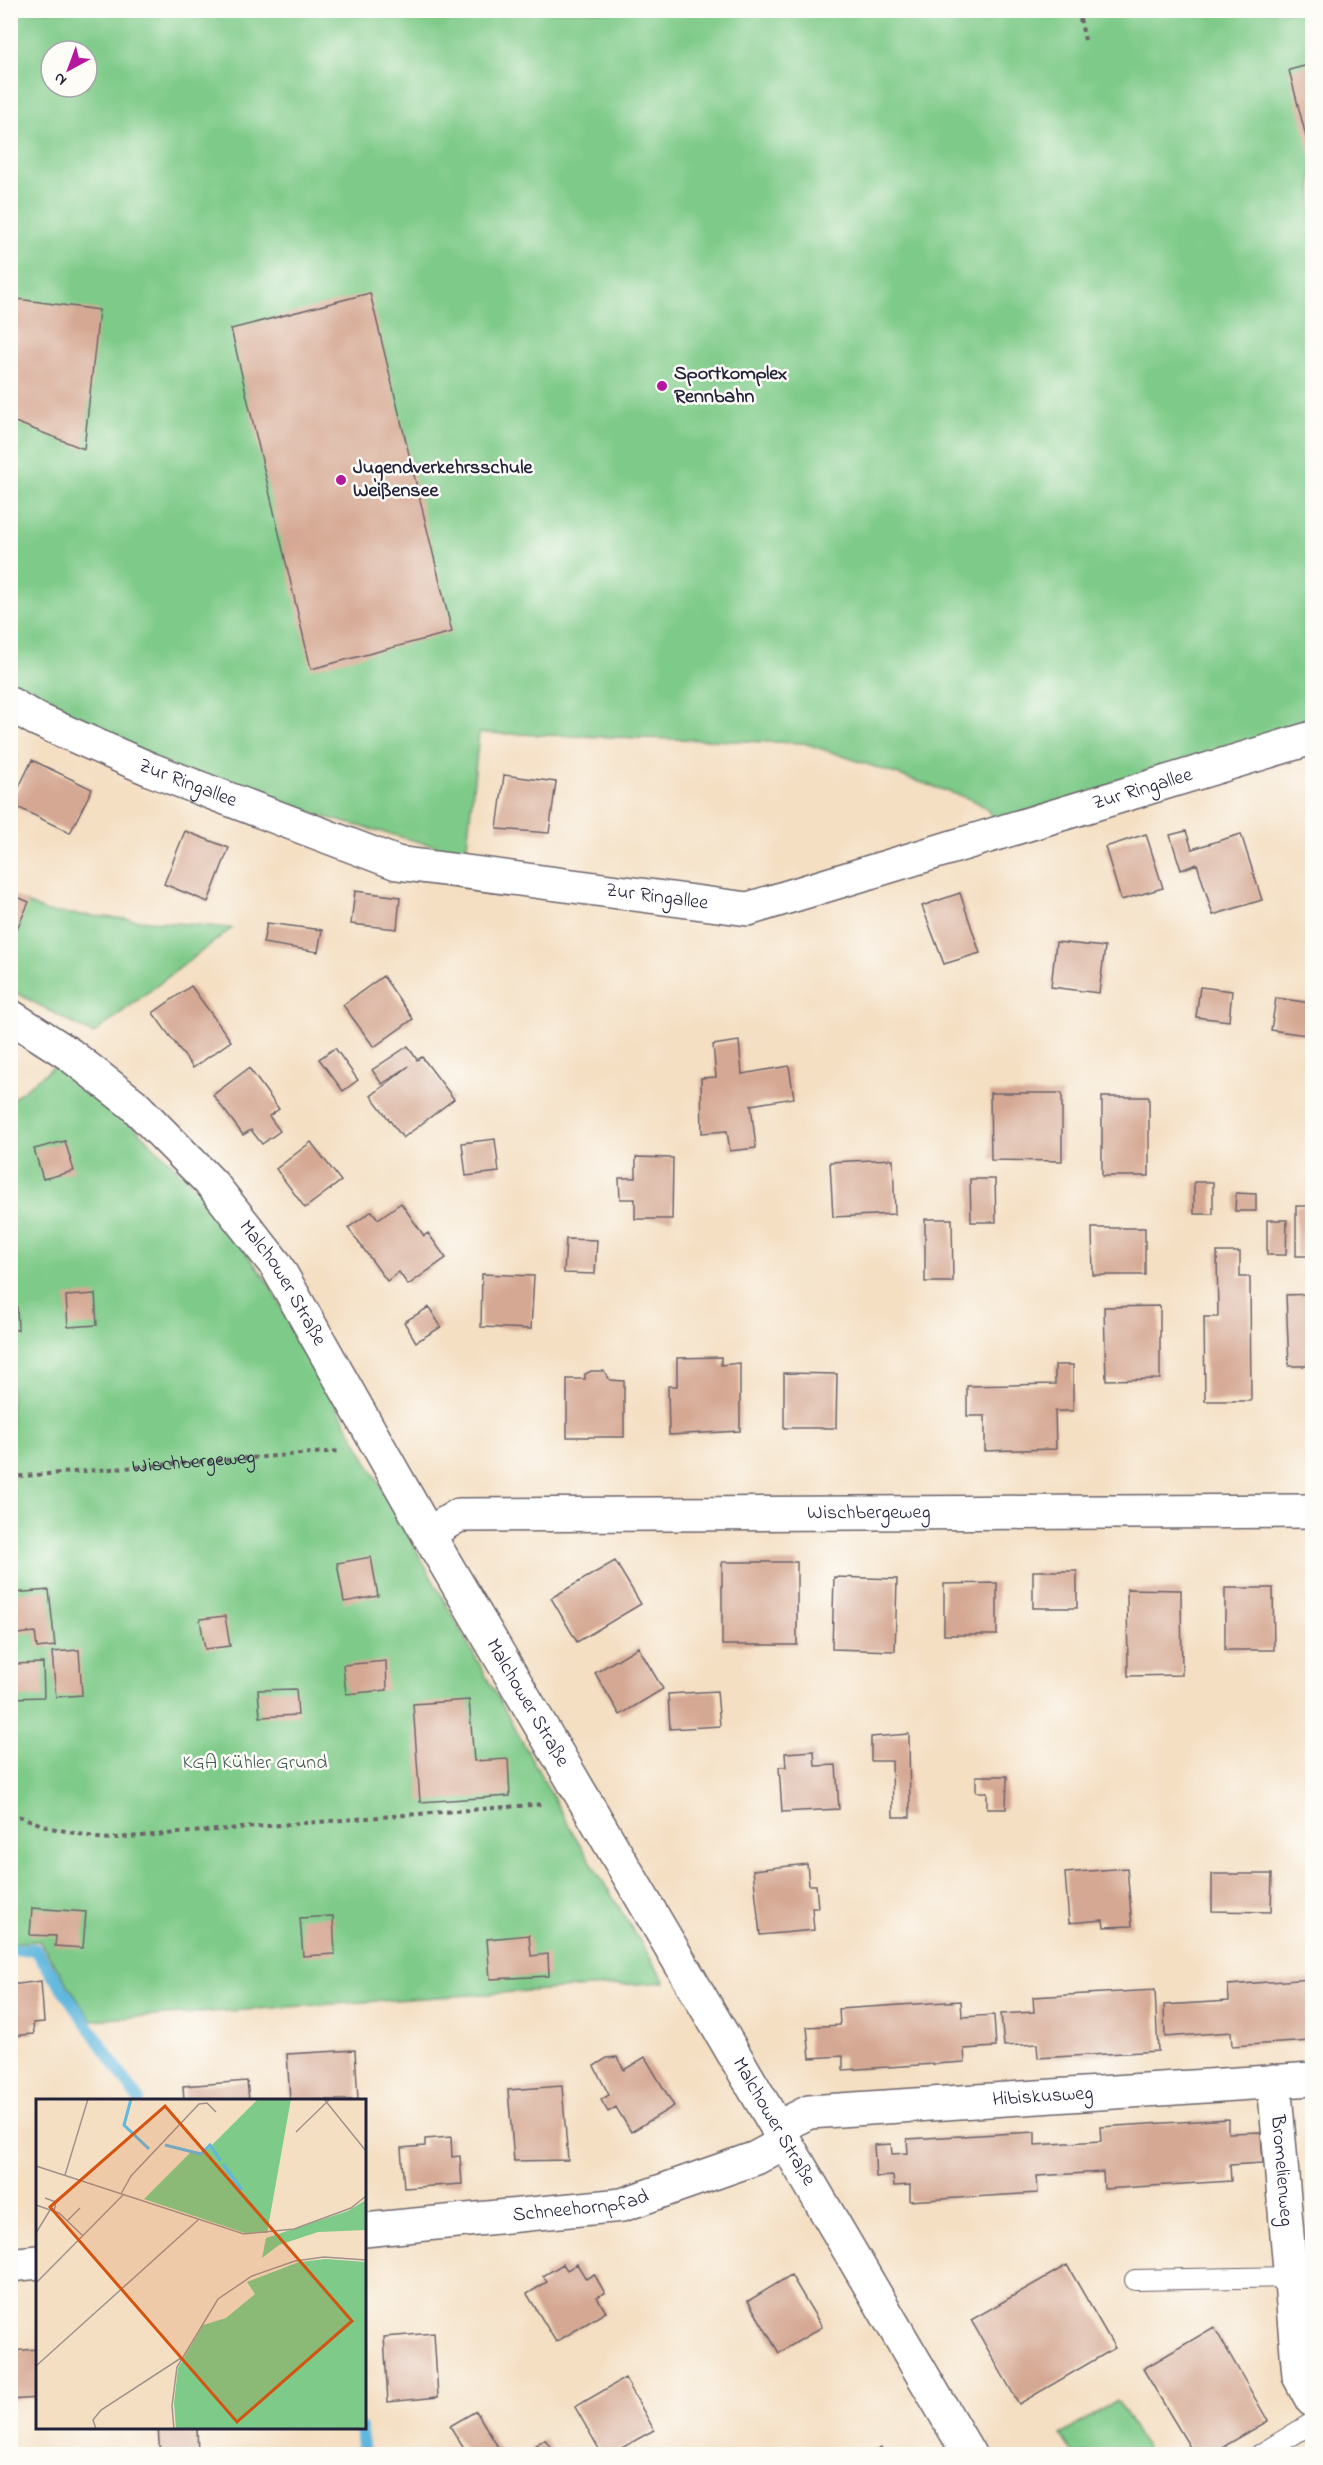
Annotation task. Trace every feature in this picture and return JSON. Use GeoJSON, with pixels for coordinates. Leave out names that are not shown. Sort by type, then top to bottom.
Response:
{"type":"FeatureCollection","features":[{"type":"Feature","properties":{"kind":"street","name":"Zur Ringallee"},"geometry":{"type":"LineString","coordinates":[[10,704],[36,719],[152,770],[397,863],[748,909],[1312,738]]}},
{"type":"Feature","properties":{"kind":"street","name":"Malchower Straße"},"geometry":{"type":"LineString","coordinates":[[10,1016],[69,1054],[133,1104],[212,1184],[276,1265],[428,1534],[969,2454]]}},
{"type":"Feature","properties":{"kind":"street","name":"Wischbergeweg"},"geometry":{"type":"LineString","coordinates":[[428,1534],[459,1515],[1312,1511]]}},
{"type":"Feature","properties":{"kind":"street","name":"Hibiskusweg"},"geometry":{"type":"LineString","coordinates":[[781,2135],[809,2112],[1312,2079]]}},
{"type":"Feature","properties":{"kind":"street","name":"Bromelienweg"},"geometry":{"type":"LineString","coordinates":[[1274,2081],[1299,2376],[1312,2400]]}},
{"type":"Feature","properties":{"kind":"street","name":"Schneehornpfad"},"geometry":{"type":"LineString","coordinates":[[366,2230],[622,2205],[756,2158],[781,2135]]}},
{"type":"Feature","properties":{"kind":"street"},"geometry":{"type":"LineString","coordinates":[[10,2265],[36,2262]]}},
{"type":"Feature","properties":{"kind":"lane"},"geometry":{"type":"LineString","coordinates":[[1135,2280],[1291,2277]]}},
{"type":"Feature","properties":{"kind":"lane"},"geometry":{"type":"LineString","coordinates":[[1261,2454],[1312,2423]]}},
{"type":"Feature","properties":{"kind":"path"},"geometry":{"type":"LineString","coordinates":[[1077,10],[1085,40]]}},
{"type":"Feature","properties":{"kind":"path","name":"Wischbergeweg"},"geometry":{"type":"LineString","coordinates":[[10,1477],[349,1450],[374,1439]]}},
{"type":"Feature","properties":{"kind":"path"},"geometry":{"type":"LineString","coordinates":[[10,1813],[51,1828],[103,1839],[552,1803]]}},
{"type":"Feature","properties":{"kind":"green space","name":"Sportkomplex Rennbahn"},"geometry":{"type":"Polygon","coordinates":[[[10,11],[1312,11],[1312,726],[996,821],[985,807],[973,800],[804,743],[479,733],[466,854],[298,810],[180,771],[11,685],[10,11]]]}},
{"type":"Feature","properties":{"kind":"green space"},"geometry":{"type":"Polygon","coordinates":[[[10,896],[47,912],[232,928],[93,1034],[11,990],[10,896]]]}},
{"type":"Feature","properties":{"kind":"green space","name":"KGA Kühler Grund"},"geometry":{"type":"Polygon","coordinates":[[[57,1064],[121,1114],[199,1190],[268,1282],[570,1828],[665,1982],[91,2020],[39,1941],[11,1943],[11,1100],[57,1064]]]}},
{"type":"Feature","properties":{"kind":"green space"},"geometry":{"type":"Polygon","coordinates":[[[1117,2400],[1149,2454],[1073,2454],[1061,2435],[1117,2400]]]}},
{"type":"Feature","properties":{"kind":"building"},"geometry":{"type":"Polygon","coordinates":[[[1312,64],[1312,160],[1289,70],[1312,64]]]}},
{"type":"Feature","properties":{"kind":"building","name":"Jugendverkehrsschule Weißensee"},"geometry":{"type":"Polygon","coordinates":[[[370,293],[452,632],[311,669],[231,329],[370,293]]]}},
{"type":"Feature","properties":{"kind":"building"},"geometry":{"type":"Polygon","coordinates":[[[10,298],[99,310],[84,449],[10,420],[10,298]]]}},
{"type":"Feature","properties":{"kind":"building"},"geometry":{"type":"Polygon","coordinates":[[[10,750],[18,755],[10,768],[10,750]]]}},
{"type":"Feature","properties":{"kind":"building"},"geometry":{"type":"Polygon","coordinates":[[[32,760],[92,789],[70,833],[11,804],[32,760]]]}},
{"type":"Feature","properties":{"kind":"building"},"geometry":{"type":"Polygon","coordinates":[[[504,775],[556,782],[549,833],[497,829],[504,775]]]}},
{"type":"Feature","properties":{"kind":"building"},"geometry":{"type":"Polygon","coordinates":[[[185,831],[229,848],[208,902],[164,884],[185,831]]]}},
{"type":"Feature","properties":{"kind":"building"},"geometry":{"type":"Polygon","coordinates":[[[1186,831],[1192,849],[1241,834],[1262,900],[1213,915],[1197,864],[1181,870],[1170,835],[1186,831]]]}},
{"type":"Feature","properties":{"kind":"building"},"geometry":{"type":"Polygon","coordinates":[[[1146,834],[1163,888],[1121,900],[1105,847],[1146,834]]]}},
{"type":"Feature","properties":{"kind":"building"},"geometry":{"type":"Polygon","coordinates":[[[355,891],[400,897],[397,929],[351,924],[355,891]]]}},
{"type":"Feature","properties":{"kind":"building"},"geometry":{"type":"Polygon","coordinates":[[[960,893],[980,953],[944,964],[922,906],[960,893]]]}},
{"type":"Feature","properties":{"kind":"building"},"geometry":{"type":"Polygon","coordinates":[[[10,894],[29,902],[17,929],[10,927],[10,894]]]}},
{"type":"Feature","properties":{"kind":"building"},"geometry":{"type":"Polygon","coordinates":[[[267,923],[322,930],[318,952],[263,943],[267,923]]]}},
{"type":"Feature","properties":{"kind":"building"},"geometry":{"type":"Polygon","coordinates":[[[1056,942],[1105,947],[1099,993],[1051,987],[1056,942]]]}},
{"type":"Feature","properties":{"kind":"building"},"geometry":{"type":"Polygon","coordinates":[[[383,976],[413,1019],[374,1047],[343,1005],[383,976]]]}},
{"type":"Feature","properties":{"kind":"building"},"geometry":{"type":"Polygon","coordinates":[[[191,986],[231,1041],[193,1068],[153,1013],[191,986]]]}},
{"type":"Feature","properties":{"kind":"building"},"geometry":{"type":"Polygon","coordinates":[[[1200,987],[1232,991],[1229,1021],[1196,1017],[1200,987]]]}},
{"type":"Feature","properties":{"kind":"building"},"geometry":{"type":"Polygon","coordinates":[[[1276,998],[1311,1003],[1306,1035],[1271,1030],[1276,998]]]}},
{"type":"Feature","properties":{"kind":"building"},"geometry":{"type":"Polygon","coordinates":[[[739,1041],[742,1074],[789,1066],[794,1098],[751,1105],[756,1148],[730,1151],[727,1131],[702,1133],[701,1078],[716,1077],[713,1045],[739,1041]]]}},
{"type":"Feature","properties":{"kind":"building"},"geometry":{"type":"Polygon","coordinates":[[[408,1046],[417,1060],[422,1057],[454,1099],[403,1138],[371,1096],[409,1066],[382,1084],[372,1070],[408,1046]]]}},
{"type":"Feature","properties":{"kind":"building"},"geometry":{"type":"Polygon","coordinates":[[[335,1048],[358,1080],[343,1091],[319,1059],[335,1048]]]}},
{"type":"Feature","properties":{"kind":"building"},"geometry":{"type":"Polygon","coordinates":[[[249,1068],[279,1109],[269,1116],[280,1131],[262,1144],[251,1130],[243,1135],[213,1095],[249,1068]]]}},
{"type":"Feature","properties":{"kind":"building"},"geometry":{"type":"Polygon","coordinates":[[[990,1093],[1062,1093],[1062,1161],[991,1160],[990,1093]]]}},
{"type":"Feature","properties":{"kind":"building"},"geometry":{"type":"Polygon","coordinates":[[[1102,1097],[1149,1097],[1149,1176],[1102,1176],[1102,1097]]]}},
{"type":"Feature","properties":{"kind":"building"},"geometry":{"type":"Polygon","coordinates":[[[495,1139],[499,1172],[466,1176],[462,1143],[495,1139]]]}},
{"type":"Feature","properties":{"kind":"building"},"geometry":{"type":"Polygon","coordinates":[[[65,1141],[74,1171],[43,1179],[34,1149],[65,1141]]]}},
{"type":"Feature","properties":{"kind":"building"},"geometry":{"type":"Polygon","coordinates":[[[311,1142],[341,1181],[305,1208],[276,1169],[311,1142]]]}},
{"type":"Feature","properties":{"kind":"building"},"geometry":{"type":"Polygon","coordinates":[[[636,1157],[673,1158],[672,1219],[635,1219],[635,1199],[620,1199],[619,1178],[636,1178],[636,1157]]]}},
{"type":"Feature","properties":{"kind":"building"},"geometry":{"type":"Polygon","coordinates":[[[893,1159],[895,1214],[833,1217],[830,1162],[893,1159]]]}},
{"type":"Feature","properties":{"kind":"building"},"geometry":{"type":"Polygon","coordinates":[[[970,1179],[995,1179],[996,1222],[971,1222],[970,1179]]]}},
{"type":"Feature","properties":{"kind":"building"},"geometry":{"type":"Polygon","coordinates":[[[1194,1182],[1213,1182],[1213,1214],[1194,1214],[1194,1182]]]}},
{"type":"Feature","properties":{"kind":"building"},"geometry":{"type":"Polygon","coordinates":[[[1236,1193],[1256,1194],[1256,1211],[1235,1211],[1236,1193]]]}},
{"type":"Feature","properties":{"kind":"building"},"geometry":{"type":"Polygon","coordinates":[[[401,1203],[424,1236],[428,1233],[446,1258],[408,1285],[399,1272],[387,1281],[348,1228],[372,1211],[378,1219],[401,1203]]]}},
{"type":"Feature","properties":{"kind":"building"},"geometry":{"type":"Polygon","coordinates":[[[1296,1206],[1312,1206],[1312,1256],[1296,1256],[1296,1206]]]}},
{"type":"Feature","properties":{"kind":"building"},"geometry":{"type":"Polygon","coordinates":[[[925,1219],[952,1219],[953,1282],[925,1282],[925,1219]]]}},
{"type":"Feature","properties":{"kind":"building"},"geometry":{"type":"Polygon","coordinates":[[[1267,1220],[1287,1220],[1286,1255],[1267,1255],[1267,1220]]]}},
{"type":"Feature","properties":{"kind":"building"},"geometry":{"type":"Polygon","coordinates":[[[1092,1228],[1145,1228],[1145,1275],[1093,1275],[1092,1228]]]}},
{"type":"Feature","properties":{"kind":"building"},"geometry":{"type":"Polygon","coordinates":[[[566,1239],[597,1240],[595,1274],[564,1273],[566,1239]]]}},
{"type":"Feature","properties":{"kind":"building"},"geometry":{"type":"Polygon","coordinates":[[[1217,1252],[1240,1252],[1240,1277],[1250,1277],[1251,1401],[1205,1401],[1204,1317],[1218,1317],[1217,1252]]]}},
{"type":"Feature","properties":{"kind":"building"},"geometry":{"type":"Polygon","coordinates":[[[482,1274],[534,1276],[531,1329],[481,1327],[482,1274]]]}},
{"type":"Feature","properties":{"kind":"building"},"geometry":{"type":"Polygon","coordinates":[[[95,1294],[97,1325],[68,1327],[66,1296],[95,1294]]]}},
{"type":"Feature","properties":{"kind":"building"},"geometry":{"type":"Polygon","coordinates":[[[1312,1294],[1312,1366],[1289,1366],[1286,1295],[1312,1294]]]}},
{"type":"Feature","properties":{"kind":"building"},"geometry":{"type":"Polygon","coordinates":[[[1160,1306],[1160,1379],[1106,1380],[1104,1307],[1160,1306]]]}},
{"type":"Feature","properties":{"kind":"building"},"geometry":{"type":"Polygon","coordinates":[[[17,1307],[18,1330],[10,1330],[10,1308],[17,1307]]]}},
{"type":"Feature","properties":{"kind":"building"},"geometry":{"type":"Polygon","coordinates":[[[429,1307],[441,1327],[416,1342],[404,1322],[429,1307]]]}},
{"type":"Feature","properties":{"kind":"building"},"geometry":{"type":"Polygon","coordinates":[[[721,1357],[721,1365],[740,1363],[740,1431],[669,1435],[668,1386],[677,1386],[677,1358],[721,1357]]]}},
{"type":"Feature","properties":{"kind":"building"},"geometry":{"type":"Polygon","coordinates":[[[1055,1365],[1073,1365],[1073,1411],[1055,1411],[1056,1449],[985,1451],[985,1416],[967,1416],[967,1386],[1055,1384],[1055,1365]]]}},
{"type":"Feature","properties":{"kind":"building"},"geometry":{"type":"Polygon","coordinates":[[[591,1371],[604,1371],[610,1380],[624,1381],[624,1437],[567,1437],[567,1379],[585,1379],[585,1374],[591,1371]]]}},
{"type":"Feature","properties":{"kind":"building"},"geometry":{"type":"Polygon","coordinates":[[[784,1373],[837,1374],[836,1428],[784,1428],[784,1373]]]}},
{"type":"Feature","properties":{"kind":"building"},"geometry":{"type":"Polygon","coordinates":[[[371,1557],[378,1596],[344,1602],[337,1563],[371,1557]]]}},
{"type":"Feature","properties":{"kind":"building"},"geometry":{"type":"Polygon","coordinates":[[[615,1561],[641,1604],[577,1642],[551,1598],[615,1561]]]}},
{"type":"Feature","properties":{"kind":"building"},"geometry":{"type":"Polygon","coordinates":[[[722,1562],[797,1562],[797,1645],[722,1645],[722,1562]]]}},
{"type":"Feature","properties":{"kind":"building"},"geometry":{"type":"Polygon","coordinates":[[[1033,1571],[1077,1571],[1077,1608],[1033,1608],[1033,1571]]]}},
{"type":"Feature","properties":{"kind":"building"},"geometry":{"type":"Polygon","coordinates":[[[834,1577],[897,1579],[895,1651],[832,1649],[834,1577]]]}},
{"type":"Feature","properties":{"kind":"building"},"geometry":{"type":"Polygon","coordinates":[[[997,1583],[997,1635],[944,1635],[944,1584],[997,1583]]]}},
{"type":"Feature","properties":{"kind":"building"},"geometry":{"type":"Polygon","coordinates":[[[1225,1588],[1273,1588],[1274,1650],[1225,1650],[1225,1588]]]}},
{"type":"Feature","properties":{"kind":"building"},"geometry":{"type":"Polygon","coordinates":[[[1127,1589],[1181,1590],[1182,1675],[1128,1676],[1127,1589]]]}},
{"type":"Feature","properties":{"kind":"building"},"geometry":{"type":"Polygon","coordinates":[[[49,1590],[55,1646],[37,1648],[35,1632],[18,1634],[13,1593],[49,1590]]]}},
{"type":"Feature","properties":{"kind":"building"},"geometry":{"type":"Polygon","coordinates":[[[225,1616],[230,1646],[205,1649],[200,1619],[225,1616]]]}},
{"type":"Feature","properties":{"kind":"building"},"geometry":{"type":"Polygon","coordinates":[[[638,1647],[663,1689],[620,1715],[595,1673],[638,1647]]]}},
{"type":"Feature","properties":{"kind":"building"},"geometry":{"type":"Polygon","coordinates":[[[79,1650],[82,1695],[56,1697],[52,1652],[79,1650]]]}},
{"type":"Feature","properties":{"kind":"building"},"geometry":{"type":"Polygon","coordinates":[[[386,1661],[387,1690],[346,1694],[343,1665],[386,1661]]]}},
{"type":"Feature","properties":{"kind":"building"},"geometry":{"type":"Polygon","coordinates":[[[43,1663],[44,1697],[10,1698],[10,1664],[43,1663]]]}},
{"type":"Feature","properties":{"kind":"building"},"geometry":{"type":"Polygon","coordinates":[[[296,1689],[298,1715],[260,1717],[258,1690],[296,1689]]]}},
{"type":"Feature","properties":{"kind":"building"},"geometry":{"type":"Polygon","coordinates":[[[717,1691],[720,1726],[670,1729],[668,1694],[717,1691]]]}},
{"type":"Feature","properties":{"kind":"building"},"geometry":{"type":"Polygon","coordinates":[[[469,1700],[474,1761],[508,1759],[510,1796],[420,1802],[413,1704],[469,1700]]]}},
{"type":"Feature","properties":{"kind":"building"},"geometry":{"type":"Polygon","coordinates":[[[909,1734],[910,1817],[893,1817],[892,1761],[871,1761],[871,1737],[909,1734]]]}},
{"type":"Feature","properties":{"kind":"building"},"geometry":{"type":"Polygon","coordinates":[[[814,1751],[815,1766],[836,1765],[839,1809],[782,1812],[779,1767],[786,1767],[785,1753],[814,1751]]]}},
{"type":"Feature","properties":{"kind":"building"},"geometry":{"type":"Polygon","coordinates":[[[976,1776],[1007,1776],[1006,1809],[987,1809],[987,1792],[976,1792],[976,1776]]]}},
{"type":"Feature","properties":{"kind":"building"},"geometry":{"type":"Polygon","coordinates":[[[1310,1857],[1312,1857],[1312,1920],[1310,1920],[1310,1857]]]}},
{"type":"Feature","properties":{"kind":"building"},"geometry":{"type":"Polygon","coordinates":[[[807,1864],[809,1885],[816,1885],[818,1908],[812,1908],[814,1930],[760,1935],[753,1870],[807,1864]]]}},
{"type":"Feature","properties":{"kind":"building"},"geometry":{"type":"Polygon","coordinates":[[[1127,1868],[1132,1926],[1104,1927],[1103,1920],[1069,1923],[1065,1873],[1127,1868]]]}},
{"type":"Feature","properties":{"kind":"building"},"geometry":{"type":"Polygon","coordinates":[[[1212,1874],[1272,1874],[1271,1912],[1212,1911],[1212,1874]]]}},
{"type":"Feature","properties":{"kind":"building"},"geometry":{"type":"Polygon","coordinates":[[[32,1908],[86,1912],[83,1948],[55,1946],[56,1936],[30,1935],[32,1908]]]}},
{"type":"Feature","properties":{"kind":"building"},"geometry":{"type":"Polygon","coordinates":[[[333,1916],[335,1954],[303,1956],[300,1918],[333,1916]]]}},
{"type":"Feature","properties":{"kind":"building"},"geometry":{"type":"Polygon","coordinates":[[[529,1935],[531,1956],[548,1954],[549,1976],[490,1979],[487,1939],[529,1935]]]}},
{"type":"Feature","properties":{"kind":"building"},"geometry":{"type":"Polygon","coordinates":[[[1312,1979],[1312,2041],[1232,2046],[1231,2032],[1165,2037],[1164,2005],[1229,2001],[1228,1985],[1312,1979]]]}},
{"type":"Feature","properties":{"kind":"building"},"geometry":{"type":"Polygon","coordinates":[[[41,1981],[44,2022],[33,2023],[34,2034],[10,2036],[10,1985],[41,1981]]]}},
{"type":"Feature","properties":{"kind":"building"},"geometry":{"type":"Polygon","coordinates":[[[1155,1990],[1158,2051],[1038,2058],[1037,2044],[1004,2046],[1001,2014],[1034,2012],[1033,1997],[1155,1990]]]}},
{"type":"Feature","properties":{"kind":"building"},"geometry":{"type":"Polygon","coordinates":[[[961,2001],[962,2017],[994,2015],[996,2047],[964,2049],[965,2062],[843,2070],[843,2056],[810,2058],[807,2027],[840,2025],[839,2009],[961,2001]]]}},
{"type":"Feature","properties":{"kind":"building"},"geometry":{"type":"Polygon","coordinates":[[[355,2050],[358,2099],[290,2099],[287,2054],[355,2050]]]}},
{"type":"Feature","properties":{"kind":"building"},"geometry":{"type":"Polygon","coordinates":[[[617,2057],[624,2070],[645,2057],[674,2106],[631,2132],[616,2107],[608,2112],[601,2100],[609,2095],[594,2066],[607,2058],[617,2057]]]}},
{"type":"Feature","properties":{"kind":"building"},"geometry":{"type":"Polygon","coordinates":[[[247,2081],[249,2099],[184,2099],[183,2086],[247,2081]]]}},
{"type":"Feature","properties":{"kind":"building"},"geometry":{"type":"Polygon","coordinates":[[[562,2086],[568,2160],[514,2161],[508,2090],[562,2086]]]}},
{"type":"Feature","properties":{"kind":"building"},"geometry":{"type":"Polygon","coordinates":[[[1228,2119],[1228,2133],[1261,2132],[1263,2163],[1230,2165],[1231,2181],[1104,2189],[1103,2172],[1037,2176],[1038,2193],[910,2201],[910,2185],[894,2186],[893,2176],[876,2177],[874,2145],[891,2144],[892,2154],[908,2153],[907,2139],[1035,2132],[1035,2145],[1101,2141],[1100,2127],[1228,2119]]]}},
{"type":"Feature","properties":{"kind":"building"},"geometry":{"type":"Polygon","coordinates":[[[451,2137],[452,2157],[460,2156],[462,2184],[404,2188],[401,2148],[425,2146],[425,2139],[451,2137]]]}},
{"type":"Feature","properties":{"kind":"building"},"geometry":{"type":"Polygon","coordinates":[[[563,2264],[567,2270],[577,2264],[586,2279],[594,2274],[605,2293],[597,2297],[606,2312],[556,2342],[527,2294],[547,2282],[543,2276],[563,2264]]]}},
{"type":"Feature","properties":{"kind":"building"},"geometry":{"type":"Polygon","coordinates":[[[1067,2265],[1115,2348],[1019,2404],[971,2320],[1067,2265]]]}},
{"type":"Feature","properties":{"kind":"building"},"geometry":{"type":"Polygon","coordinates":[[[791,2275],[822,2327],[779,2353],[748,2301],[791,2275]]]}},
{"type":"Feature","properties":{"kind":"building"},"geometry":{"type":"Polygon","coordinates":[[[1214,2327],[1268,2421],[1211,2454],[1194,2454],[1143,2369],[1214,2327]]]}},
{"type":"Feature","properties":{"kind":"building"},"geometry":{"type":"Polygon","coordinates":[[[434,2333],[438,2397],[388,2402],[384,2337],[434,2333]]]}},
{"type":"Feature","properties":{"kind":"building"},"geometry":{"type":"Polygon","coordinates":[[[36,2349],[36,2398],[10,2400],[10,2351],[36,2349]]]}},
{"type":"Feature","properties":{"kind":"building"},"geometry":{"type":"Polygon","coordinates":[[[625,2378],[654,2430],[611,2454],[602,2454],[575,2407],[625,2378]]]}},
{"type":"Feature","properties":{"kind":"building"},"geometry":{"type":"Polygon","coordinates":[[[476,2411],[501,2452],[467,2454],[450,2426],[476,2411]]]}},
{"type":"Feature","properties":{"kind":"building"},"geometry":{"type":"Polygon","coordinates":[[[158,2429],[197,2429],[198,2454],[160,2454],[158,2429]]]}},
{"type":"Feature","properties":{"kind":"building"},"geometry":{"type":"Polygon","coordinates":[[[545,2439],[555,2454],[535,2454],[531,2448],[545,2439]]]}},
{"type":"Feature","properties":{"kind":"building"},"geometry":{"type":"Polygon","coordinates":[[[881,2448],[884,2454],[870,2454],[881,2448]]]}},
{"type":"Feature","properties":{"kind":"waterway"},"geometry":{"type":"LineString","coordinates":[[10,1950],[35,1949],[138,2099]]}},
{"type":"Feature","properties":{"kind":"waterway"},"geometry":{"type":"LineString","coordinates":[[361,2429],[364,2454]]}},
{"type":"Feature","properties":{"kind":"place","name":"Sportkomplex Rennbahn"},"geometry":{"type":"Point","coordinates":[662,386]}},
{"type":"Feature","properties":{"kind":"place","name":"Jugendverkehrsschule Weißensee"},"geometry":{"type":"Point","coordinates":[341,480]}}]}
